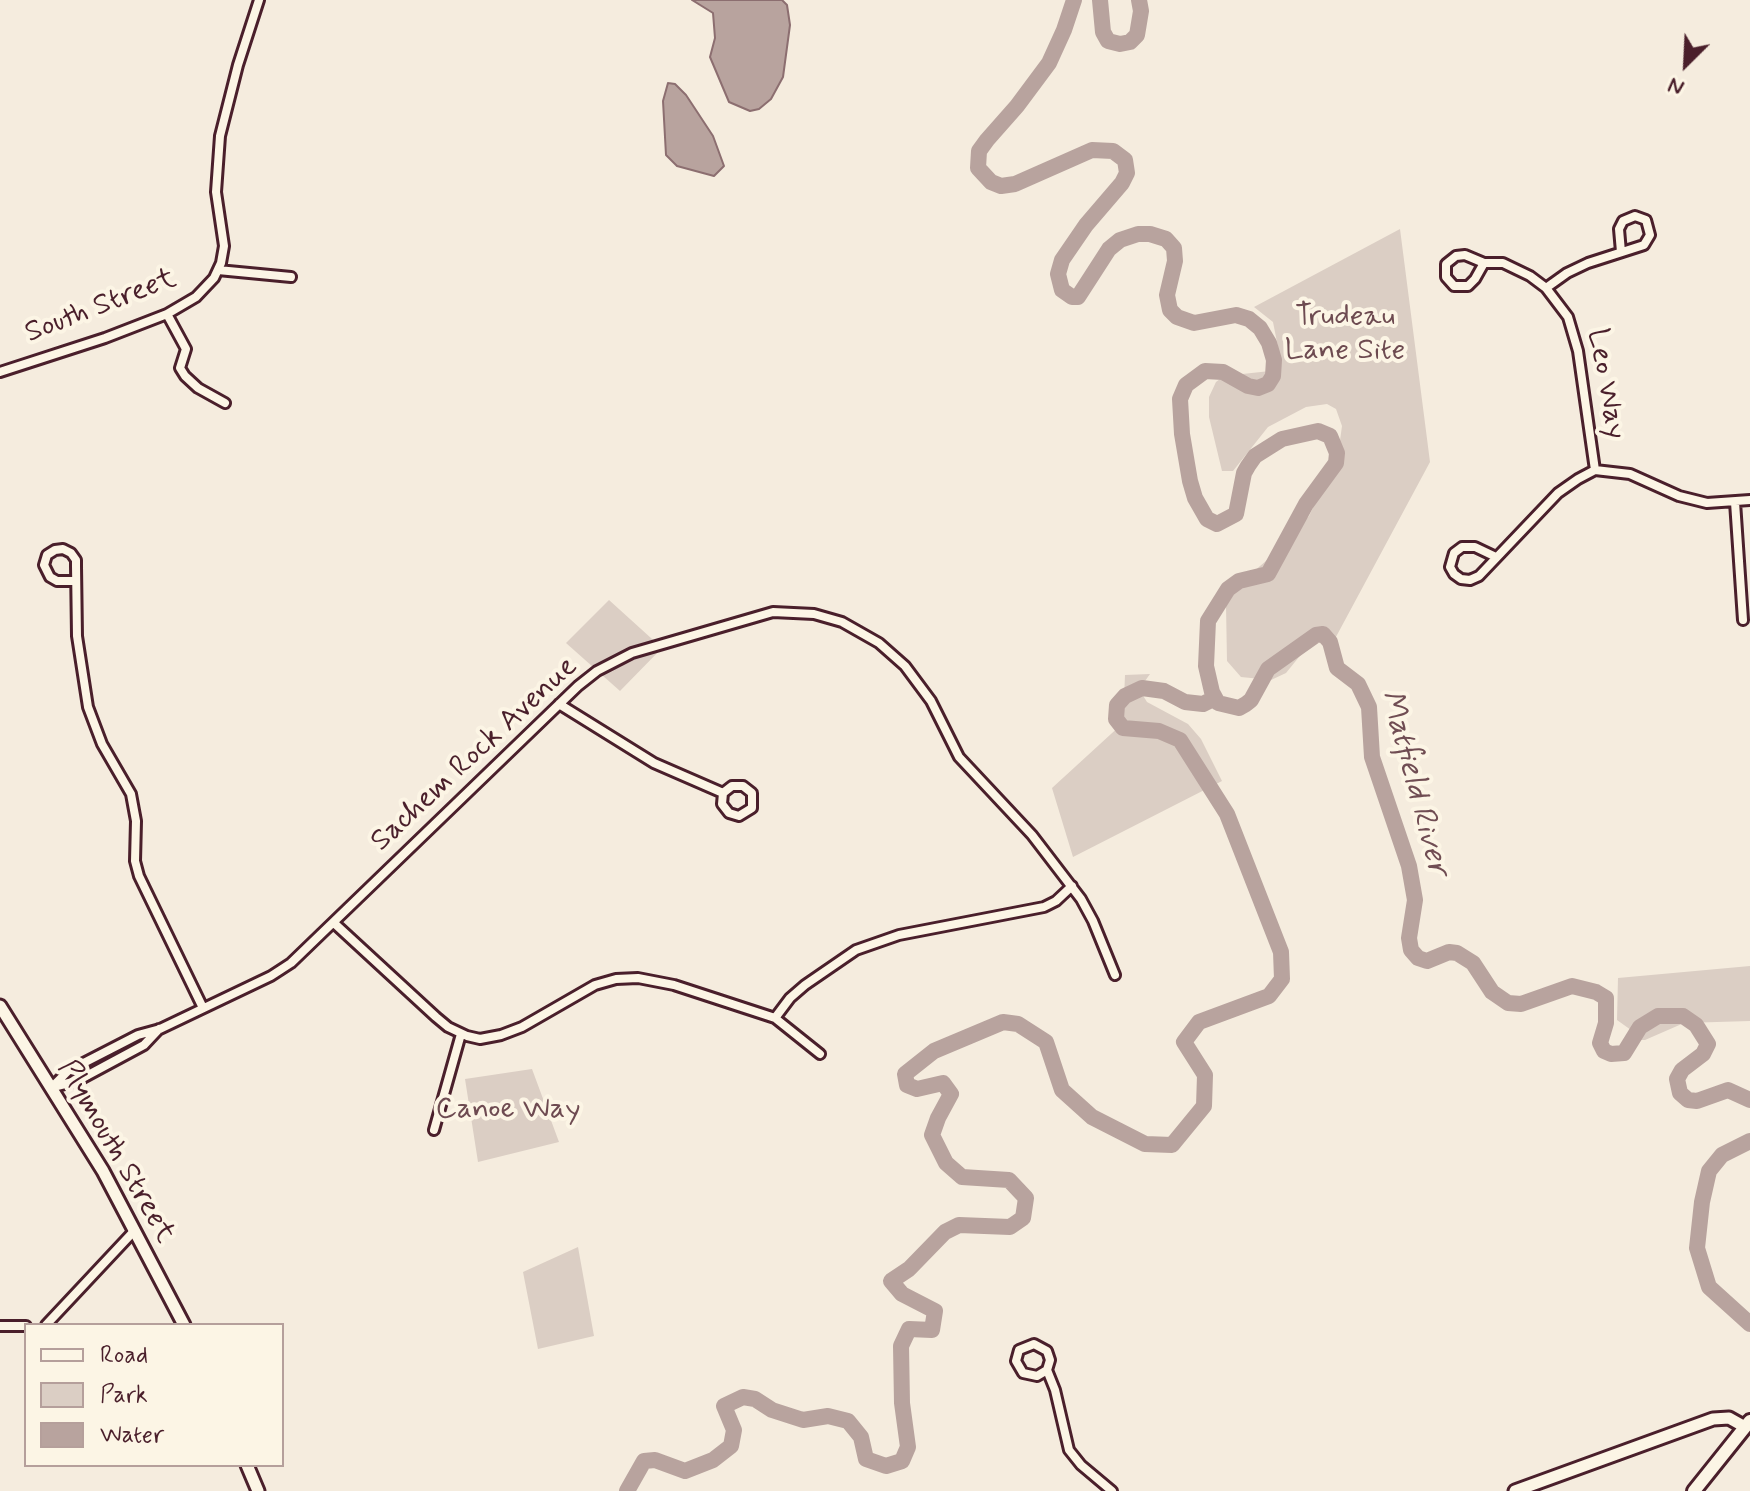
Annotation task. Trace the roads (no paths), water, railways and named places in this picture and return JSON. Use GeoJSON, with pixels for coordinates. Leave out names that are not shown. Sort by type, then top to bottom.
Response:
{"type":"FeatureCollection","features":[{"type":"Feature","properties":{"kind":"main road","name":"Plymouth Street"},"geometry":{"type":"LineString","coordinates":[[0,1006],[103,1171],[183,1323]]}},
{"type":"Feature","properties":{"kind":"main road"},"geometry":{"type":"LineString","coordinates":[[1515,1491],[1713,1419],[1729,1418],[1747,1424],[1694,1491]]}},
{"type":"Feature","properties":{"kind":"main road"},"geometry":{"type":"LineString","coordinates":[[248,1467],[258,1491]]}},
{"type":"Feature","properties":{"kind":"street","name":"South Street"},"geometry":{"type":"LineString","coordinates":[[0,372],[167,314],[196,297],[218,270],[224,246],[216,192],[220,136],[259,0]]}},
{"type":"Feature","properties":{"kind":"street"},"geometry":{"type":"LineString","coordinates":[[1546,288],[1567,273],[1641,247],[1647,242],[1651,231],[1646,220],[1635,216],[1623,221],[1619,229],[1621,252]]}},
{"type":"Feature","properties":{"kind":"street","name":"Leo Way"},"geometry":{"type":"LineString","coordinates":[[1484,263],[1468,286],[1454,286],[1446,277],[1446,264],[1456,256],[1465,255],[1484,263],[1497,262],[1546,288],[1562,306],[1575,337],[1595,470]]}},
{"type":"Feature","properties":{"kind":"street"},"geometry":{"type":"LineString","coordinates":[[218,270],[291,277]]}},
{"type":"Feature","properties":{"kind":"street"},"geometry":{"type":"LineString","coordinates":[[167,314],[186,349],[180,368],[185,376],[198,388],[225,403]]}},
{"type":"Feature","properties":{"kind":"street"},"geometry":{"type":"LineString","coordinates":[[1496,557],[1475,547],[1462,547],[1454,553],[1450,567],[1457,577],[1470,580],[1483,573],[1558,493],[1595,470],[1630,474],[1693,500],[1716,504],[1750,500]]}},
{"type":"Feature","properties":{"kind":"street"},"geometry":{"type":"LineString","coordinates":[[1735,502],[1743,620]]}},
{"type":"Feature","properties":{"kind":"street"},"geometry":{"type":"LineString","coordinates":[[76,581],[57,581],[48,576],[44,565],[50,552],[60,549],[73,555],[76,563],[77,636],[88,707],[96,731],[131,794],[137,832],[135,861],[139,876],[203,1008]]}},
{"type":"Feature","properties":{"kind":"street","name":"Sachem Rock Avenue"},"geometry":{"type":"LineString","coordinates":[[51,1088],[68,1071],[138,1035],[160,1029],[281,971],[578,686],[620,658],[745,619],[786,612],[814,614],[842,622],[879,643],[912,674],[931,701],[959,757],[1032,835],[1072,886],[1093,921],[1115,975]]}},
{"type":"Feature","properties":{"kind":"street"},"geometry":{"type":"LineString","coordinates":[[559,704],[654,763],[723,793]]}},
{"type":"Feature","properties":{"kind":"street"},"geometry":{"type":"LineString","coordinates":[[775,1018],[797,991],[856,950],[899,935],[1043,908],[1072,886]]}},
{"type":"Feature","properties":{"kind":"street"},"geometry":{"type":"LineString","coordinates":[[334,923],[409,994],[461,1034],[480,1039],[501,1035],[522,1027],[595,985],[626,978],[674,985],[775,1018],[820,1054]]}},
{"type":"Feature","properties":{"kind":"street"},"geometry":{"type":"LineString","coordinates":[[434,1130],[461,1034]]}},
{"type":"Feature","properties":{"kind":"street"},"geometry":{"type":"LineString","coordinates":[[48,1323],[135,1230]]}},
{"type":"Feature","properties":{"kind":"street"},"geometry":{"type":"LineString","coordinates":[[0,1326],[24,1326]]}},
{"type":"Feature","properties":{"kind":"street"},"geometry":{"type":"LineString","coordinates":[[1047,1370],[1037,1376],[1023,1373],[1016,1361],[1019,1350],[1029,1345],[1044,1347],[1050,1360],[1047,1370],[1055,1390],[1069,1450],[1081,1465],[1112,1491]]}},
{"type":"Feature","properties":{"kind":"water"},"geometry":{"type":"Polygon","coordinates":[[[692,0],[782,0],[787,5],[790,25],[783,77],[771,99],[759,109],[750,111],[729,102],[710,57],[715,38],[713,13],[692,0]]]}},
{"type":"Feature","properties":{"kind":"water"},"geometry":{"type":"Polygon","coordinates":[[[668,83],[675,84],[686,95],[713,136],[724,166],[714,176],[677,166],[666,155],[663,101],[668,83]]]}},
{"type":"Feature","properties":{"kind":"waterway","name":"Matfield River"},"geometry":{"type":"LineString","coordinates":[[1074,0],[1049,63],[979,151],[978,168],[991,182],[1001,186],[1015,184],[1092,150],[1113,151],[1125,160],[1127,173],[1062,260],[1058,274],[1062,290],[1072,297],[1078,297],[1109,249],[1120,240],[1150,234],[1166,239],[1174,248],[1175,261],[1167,295],[1170,310],[1177,317],[1194,323],[1236,315],[1249,319],[1260,328],[1274,360],[1273,376],[1268,384],[1258,388],[1248,386],[1223,372],[1205,371],[1186,385],[1180,399],[1190,481],[1207,519],[1217,524],[1236,514],[1248,466],[1255,456],[1282,439],[1318,431],[1330,436],[1337,453],[1336,463],[1306,504],[1268,574],[1239,581],[1228,589],[1208,621],[1206,666],[1218,703],[1239,708],[1246,704],[1268,669],[1316,635],[1323,634],[1330,642],[1337,668],[1358,684],[1369,707],[1372,757],[1409,866],[1415,900],[1409,938],[1411,950],[1418,958],[1427,961],[1449,952],[1457,953],[1473,963],[1492,992],[1508,1003],[1521,1004],[1572,986],[1596,992],[1606,998],[1606,1023],[1600,1043],[1604,1051],[1611,1054],[1624,1053],[1640,1027],[1658,1016],[1683,1016],[1696,1025],[1708,1044],[1703,1054],[1682,1070],[1677,1079],[1680,1093],[1688,1100],[1697,1101],[1728,1090],[1750,1100]]}},
{"type":"Feature","properties":{"kind":"waterway","name":"Matfield River"},"geometry":{"type":"LineString","coordinates":[[1100,0],[1103,32],[1108,41],[1120,44],[1130,42],[1137,35],[1141,11],[1139,0]]}},
{"type":"Feature","properties":{"kind":"waterway"},"geometry":{"type":"LineString","coordinates":[[627,1491],[644,1461],[655,1460],[685,1471],[713,1460],[731,1446],[734,1430],[724,1406],[743,1397],[755,1399],[772,1410],[803,1420],[828,1416],[848,1421],[861,1437],[866,1459],[886,1466],[902,1461],[908,1447],[902,1403],[901,1346],[909,1329],[932,1330],[935,1311],[902,1294],[891,1281],[909,1269],[945,1232],[959,1225],[1010,1227],[1023,1218],[1026,1198],[1009,1180],[962,1177],[946,1163],[932,1135],[951,1094],[943,1083],[917,1089],[907,1085],[905,1074],[934,1051],[1003,1022],[1018,1024],[1046,1042],[1062,1090],[1092,1117],[1145,1144],[1172,1145],[1204,1106],[1205,1075],[1184,1042],[1199,1022],[1269,996],[1282,979],[1281,952],[1227,814],[1180,740],[1159,731],[1123,728],[1116,719],[1117,705],[1125,696],[1142,688],[1164,691],[1185,702],[1203,704],[1215,698]]}},
{"type":"Feature","properties":{"kind":"waterway","name":"Matfield River"},"geometry":{"type":"LineString","coordinates":[[1750,1141],[1722,1155],[1709,1171],[1697,1248],[1709,1287],[1750,1324]]}},
{"type":"Feature","properties":{"kind":"park label","name":"Trudeau Lane Site"},"geometry":{"type":"Point","coordinates":[1345,335]}},
{"type":"Feature","properties":{"kind":"park label","name":"Canoe Way"},"geometry":{"type":"Point","coordinates":[508,1111]}}]}
